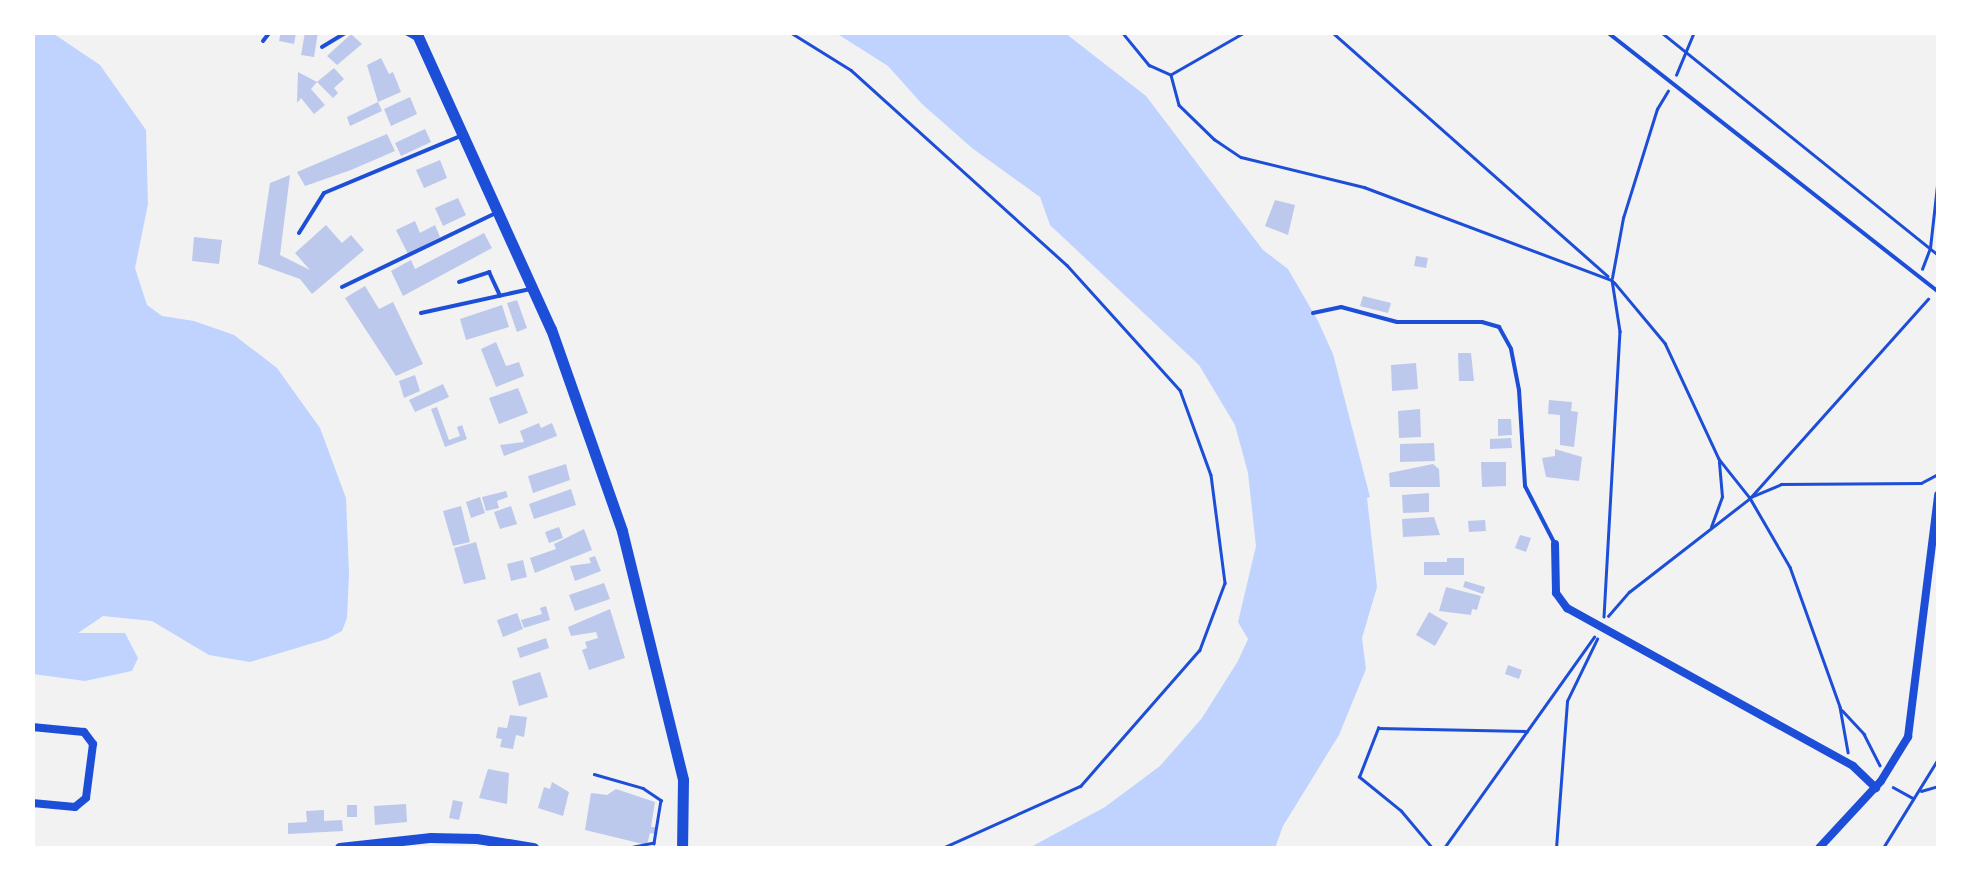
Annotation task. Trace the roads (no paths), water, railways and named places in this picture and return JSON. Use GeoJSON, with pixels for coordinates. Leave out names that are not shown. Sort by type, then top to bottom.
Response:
{"type":"FeatureCollection","features":[{"type":"Feature","properties":{"kind":"main road"},"geometry":{"type":"LineString","coordinates":[[417,36],[534,288],[578,398],[622,532],[683,780],[682,848]]}},
{"type":"Feature","properties":{"kind":"street"},"geometry":{"type":"LineString","coordinates":[[1819,848],[1882,781],[1908,737],[1938,495]]}},
{"type":"Feature","properties":{"kind":"street"},"geometry":{"type":"LineString","coordinates":[[1556,544],[1556,592],[1567,608],[1882,781]]}},
{"type":"Feature","properties":{"kind":"street"},"geometry":{"type":"LineString","coordinates":[[32,728],[84,732],[93,744],[86,798],[75,807],[32,804]]}},
{"type":"Feature","properties":{"kind":"street"},"geometry":{"type":"LineString","coordinates":[[340,848],[431,838],[477,839],[534,848]]}},
{"type":"Feature","properties":{"kind":"lane"},"geometry":{"type":"LineString","coordinates":[[263,40],[270,32]]}},
{"type":"Feature","properties":{"kind":"lane"},"geometry":{"type":"LineString","coordinates":[[322,47],[347,32]]}},
{"type":"Feature","properties":{"kind":"lane"},"geometry":{"type":"LineString","coordinates":[[404,32],[417,36]]}},
{"type":"Feature","properties":{"kind":"lane"},"geometry":{"type":"LineString","coordinates":[[1607,32],[1937,290]]}},
{"type":"Feature","properties":{"kind":"lane"},"geometry":{"type":"LineString","coordinates":[[299,233],[324,194],[463,135]]}},
{"type":"Feature","properties":{"kind":"lane"},"geometry":{"type":"LineString","coordinates":[[342,287],[498,212]]}},
{"type":"Feature","properties":{"kind":"lane"},"geometry":{"type":"LineString","coordinates":[[458,282],[489,272],[500,296]]}},
{"type":"Feature","properties":{"kind":"lane"},"geometry":{"type":"LineString","coordinates":[[421,312],[534,288]]}},
{"type":"Feature","properties":{"kind":"lane"},"geometry":{"type":"LineString","coordinates":[[1313,313],[1341,307],[1397,322],[1482,322],[1499,327],[1511,349],[1519,390],[1525,486],[1556,544]]}},
{"type":"Feature","properties":{"kind":"water"},"geometry":{"type":"Polygon","coordinates":[[[51,32],[100,65],[146,130],[148,204],[135,268],[147,305],[162,316],[194,321],[234,335],[277,368],[320,428],[346,498],[349,574],[347,618],[342,631],[327,639],[250,662],[209,655],[152,621],[103,616],[78,633],[125,633],[138,658],[132,671],[85,681],[33,674],[32,33],[51,32]]]}},
{"type":"Feature","properties":{"kind":"water"},"geometry":{"type":"Polygon","coordinates":[[[836,33],[1065,33],[1146,96],[1263,250],[1288,269],[1318,321],[1333,354],[1370,497],[1367,498],[1377,587],[1362,638],[1366,669],[1339,735],[1283,826],[1275,848],[1029,848],[1105,807],[1160,766],[1202,718],[1238,661],[1248,639],[1238,622],[1256,546],[1248,473],[1235,425],[1199,365],[1050,225],[1040,197],[972,148],[922,104],[888,66],[836,33]]]}}]}
